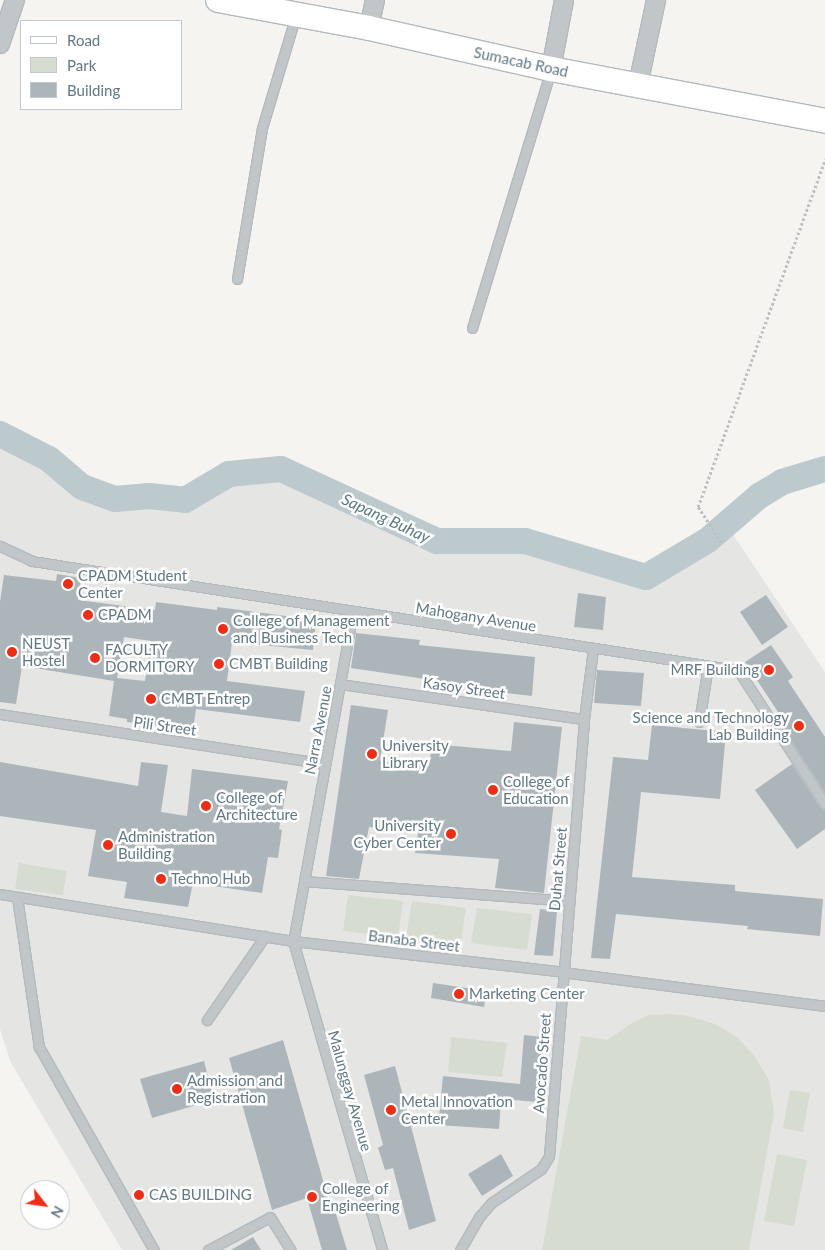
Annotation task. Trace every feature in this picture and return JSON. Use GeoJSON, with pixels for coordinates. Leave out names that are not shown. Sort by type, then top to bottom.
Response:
{"type":"FeatureCollection","features":[{"type":"Feature","properties":{"kind":"main road","name":"Sumacab Road"},"geometry":{"type":"LineString","coordinates":[[218,0],[298,7],[369,28],[551,69],[825,121]]}},
{"type":"Feature","properties":{"kind":"street"},"geometry":{"type":"LineString","coordinates":[[0,44],[15,0]]}},
{"type":"Feature","properties":{"kind":"street"},"geometry":{"type":"LineString","coordinates":[[369,28],[375,0]]}},
{"type":"Feature","properties":{"kind":"street"},"geometry":{"type":"LineString","coordinates":[[551,69],[564,0]]}},
{"type":"Feature","properties":{"kind":"street"},"geometry":{"type":"LineString","coordinates":[[638,85],[656,0]]}},
{"type":"Feature","properties":{"kind":"lane"},"geometry":{"type":"LineString","coordinates":[[236,280],[262,128],[298,7]]}},
{"type":"Feature","properties":{"kind":"lane"},"geometry":{"type":"LineString","coordinates":[[472,328],[551,69]]}},
{"type":"Feature","properties":{"kind":"lane","name":"Mahogany Avenue"},"geometry":{"type":"LineString","coordinates":[[0,546],[32,561],[738,670],[825,804]]}},
{"type":"Feature","properties":{"kind":"lane","name":"Narra Avenue"},"geometry":{"type":"LineString","coordinates":[[293,941],[353,612]]}},
{"type":"Feature","properties":{"kind":"lane","name":"Duhat Street"},"geometry":{"type":"LineString","coordinates":[[563,972],[584,719],[593,649]]}},
{"type":"Feature","properties":{"kind":"lane"},"geometry":{"type":"LineString","coordinates":[[700,722],[708,666]]}},
{"type":"Feature","properties":{"kind":"lane","name":"Kasoy Street"},"geometry":{"type":"LineString","coordinates":[[340,684],[584,719]]}},
{"type":"Feature","properties":{"kind":"lane","name":"Pili Street"},"geometry":{"type":"LineString","coordinates":[[0,714],[325,764]]}},
{"type":"Feature","properties":{"kind":"lane"},"geometry":{"type":"LineString","coordinates":[[305,881],[569,901]]}},
{"type":"Feature","properties":{"kind":"lane","name":"Banaba Street"},"geometry":{"type":"LineString","coordinates":[[0,894],[293,941],[563,972],[825,1006]]}},
{"type":"Feature","properties":{"kind":"lane"},"geometry":{"type":"LineString","coordinates":[[17,897],[39,1047],[154,1250]]}},
{"type":"Feature","properties":{"kind":"lane"},"geometry":{"type":"LineString","coordinates":[[207,1020],[265,936]]}},
{"type":"Feature","properties":{"kind":"lane","name":"Malunggay Avenue"},"geometry":{"type":"LineString","coordinates":[[293,941],[382,1250]]}},
{"type":"Feature","properties":{"kind":"lane","name":"Avocado Street"},"geometry":{"type":"LineString","coordinates":[[460,1250],[468,1234],[491,1203],[541,1169],[549,1156],[563,972]]}},
{"type":"Feature","properties":{"kind":"lane"},"geometry":{"type":"LineString","coordinates":[[208,1250],[270,1217],[291,1250]]}},
{"type":"Feature","properties":{"kind":"path"},"geometry":{"type":"LineString","coordinates":[[721,543],[698,507],[825,160]]}},
{"type":"Feature","properties":{"kind":"shaded area"},"geometry":{"type":"Polygon","coordinates":[[[0,434],[49,459],[82,487],[115,498],[149,496],[185,500],[229,474],[281,469],[437,541],[525,541],[646,577],[708,540],[726,524],[825,672],[825,1250],[122,1250],[10,1061],[0,1029],[0,434]]]}},
{"type":"Feature","properties":{"kind":"green space"},"geometry":{"type":"Polygon","coordinates":[[[19,863],[67,871],[63,895],[15,889],[19,863]]]}},
{"type":"Feature","properties":{"kind":"green space"},"geometry":{"type":"Polygon","coordinates":[[[348,895],[403,901],[398,937],[343,931],[348,895]]]}},
{"type":"Feature","properties":{"kind":"green space"},"geometry":{"type":"Polygon","coordinates":[[[412,901],[466,908],[461,943],[406,937],[412,901]]]}},
{"type":"Feature","properties":{"kind":"green space"},"geometry":{"type":"Polygon","coordinates":[[[477,908],[532,914],[527,950],[471,943],[477,908]]]}},
{"type":"Feature","properties":{"kind":"green space"},"geometry":{"type":"Polygon","coordinates":[[[669,1014],[688,1016],[715,1024],[737,1037],[755,1057],[769,1080],[774,1114],[749,1250],[542,1250],[581,1036],[607,1040],[632,1023],[649,1015],[669,1014]]]}},
{"type":"Feature","properties":{"kind":"green space"},"geometry":{"type":"Polygon","coordinates":[[[451,1037],[507,1043],[502,1077],[448,1072],[451,1037]]]}},
{"type":"Feature","properties":{"kind":"green space"},"geometry":{"type":"Polygon","coordinates":[[[790,1090],[810,1093],[803,1132],[783,1128],[790,1090]]]}},
{"type":"Feature","properties":{"kind":"green space"},"geometry":{"type":"Polygon","coordinates":[[[777,1154],[807,1160],[794,1226],[764,1221],[777,1154]]]}},
{"type":"Feature","properties":{"kind":"building"},"geometry":{"type":"Polygon","coordinates":[[[57,574],[81,578],[78,600],[155,610],[156,602],[217,610],[217,607],[316,620],[313,650],[232,642],[227,681],[305,691],[300,722],[196,709],[193,730],[127,722],[127,719],[109,716],[114,681],[22,666],[16,704],[0,702],[0,602],[4,575],[56,581],[57,574]],[[124,637],[117,678],[145,681],[151,641],[124,637]]]}},
{"type":"Feature","properties":{"kind":"building"},"geometry":{"type":"Polygon","coordinates":[[[578,593],[606,597],[603,630],[574,627],[578,593]]]}},
{"type":"Feature","properties":{"kind":"building"},"geometry":{"type":"Polygon","coordinates":[[[766,595],[788,627],[762,645],[740,612],[766,595]]]}},
{"type":"Feature","properties":{"kind":"building"},"geometry":{"type":"Polygon","coordinates":[[[356,633],[420,640],[419,645],[535,657],[532,696],[473,689],[474,686],[424,681],[425,679],[351,668],[356,633]]]}},
{"type":"Feature","properties":{"kind":"building"},"geometry":{"type":"Polygon","coordinates":[[[771,645],[793,677],[788,681],[825,737],[825,793],[774,714],[778,712],[745,662],[771,645]]]}},
{"type":"Feature","properties":{"kind":"building"},"geometry":{"type":"Polygon","coordinates":[[[597,670],[644,673],[641,706],[594,703],[597,670]]]}},
{"type":"Feature","properties":{"kind":"building"},"geometry":{"type":"Polygon","coordinates":[[[351,705],[388,710],[380,761],[429,766],[432,744],[511,751],[514,722],[562,727],[544,893],[495,888],[499,859],[415,853],[418,833],[369,827],[359,879],[326,876],[351,705]]]}},
{"type":"Feature","properties":{"kind":"building"},"geometry":{"type":"Polygon","coordinates":[[[652,725],[726,732],[720,799],[641,792],[632,877],[735,885],[735,891],[823,899],[820,936],[747,929],[748,926],[616,914],[610,959],[591,958],[613,757],[648,760],[652,725]]]}},
{"type":"Feature","properties":{"kind":"building"},"geometry":{"type":"Polygon","coordinates":[[[0,762],[138,786],[141,762],[168,765],[161,812],[187,816],[192,769],[288,781],[279,829],[282,830],[278,858],[268,857],[262,893],[193,883],[188,907],[124,898],[127,882],[88,876],[96,830],[0,816],[0,762]]]}},
{"type":"Feature","properties":{"kind":"building"},"geometry":{"type":"Polygon","coordinates":[[[792,764],[820,807],[825,810],[825,829],[797,849],[755,790],[792,764]]]}},
{"type":"Feature","properties":{"kind":"building"},"geometry":{"type":"Polygon","coordinates":[[[540,909],[557,911],[553,956],[534,955],[540,909]]]}},
{"type":"Feature","properties":{"kind":"building","name":"Marketing Center"},"geometry":{"type":"Polygon","coordinates":[[[433,983],[487,991],[484,1007],[431,998],[433,983]]]}},
{"type":"Feature","properties":{"kind":"building"},"geometry":{"type":"Polygon","coordinates":[[[524,1035],[543,1037],[537,1102],[501,1099],[499,1129],[438,1125],[443,1076],[520,1084],[524,1035]]]}},
{"type":"Feature","properties":{"kind":"building"},"geometry":{"type":"Polygon","coordinates":[[[283,1040],[329,1201],[332,1201],[347,1250],[322,1250],[307,1198],[272,1210],[229,1058],[283,1040]]]}},
{"type":"Feature","properties":{"kind":"building","name":"Admission and Registration"},"geometry":{"type":"Polygon","coordinates":[[[204,1061],[214,1100],[152,1118],[140,1079],[204,1061]]]}},
{"type":"Feature","properties":{"kind":"building","name":"Metal Innovation Center"},"geometry":{"type":"Polygon","coordinates":[[[395,1066],[436,1221],[409,1230],[393,1168],[385,1170],[378,1148],[383,1145],[364,1075],[395,1066]]]}},
{"type":"Feature","properties":{"kind":"building"},"geometry":{"type":"Polygon","coordinates":[[[501,1154],[513,1176],[482,1196],[468,1174],[501,1154]]]}},
{"type":"Feature","properties":{"kind":"building"},"geometry":{"type":"Polygon","coordinates":[[[253,1237],[261,1250],[231,1250],[253,1237]]]}},
{"type":"Feature","properties":{"kind":"waterway","name":"Sapang Buhay"},"geometry":{"type":"LineString","coordinates":[[0,434],[49,459],[82,487],[115,499],[149,496],[185,500],[229,474],[281,469],[437,541],[525,541],[646,577],[708,540],[759,496],[782,482],[825,469]]}},
{"type":"Feature","properties":{"kind":"place","name":"CPADM Student Center"},"geometry":{"type":"Point","coordinates":[68,584]}},
{"type":"Feature","properties":{"kind":"place","name":"CPADM"},"geometry":{"type":"Point","coordinates":[88,615]}},
{"type":"Feature","properties":{"kind":"place","name":"College of Management and Business Tech"},"geometry":{"type":"Point","coordinates":[223,629]}},
{"type":"Feature","properties":{"kind":"place","name":"NEUST Hostel"},"geometry":{"type":"Point","coordinates":[12,652]}},
{"type":"Feature","properties":{"kind":"place","name":"FACULTY DORMITORY"},"geometry":{"type":"Point","coordinates":[95,658]}},
{"type":"Feature","properties":{"kind":"place","name":"CMBT Building"},"geometry":{"type":"Point","coordinates":[219,664]}},
{"type":"Feature","properties":{"kind":"place","name":"MRF Building"},"geometry":{"type":"Point","coordinates":[769,670]}},
{"type":"Feature","properties":{"kind":"place","name":"CMBT Entrep"},"geometry":{"type":"Point","coordinates":[151,699]}},
{"type":"Feature","properties":{"kind":"place","name":"Science and Technology Lab Building"},"geometry":{"type":"Point","coordinates":[799,726]}},
{"type":"Feature","properties":{"kind":"place","name":"University Library"},"geometry":{"type":"Point","coordinates":[372,754]}},
{"type":"Feature","properties":{"kind":"place","name":"College of Education"},"geometry":{"type":"Point","coordinates":[493,790]}},
{"type":"Feature","properties":{"kind":"place","name":"College of Architecture"},"geometry":{"type":"Point","coordinates":[206,806]}},
{"type":"Feature","properties":{"kind":"place","name":"University Cyber Center"},"geometry":{"type":"Point","coordinates":[451,834]}},
{"type":"Feature","properties":{"kind":"place","name":"Administration Building"},"geometry":{"type":"Point","coordinates":[108,845]}},
{"type":"Feature","properties":{"kind":"place","name":"Techno Hub"},"geometry":{"type":"Point","coordinates":[161,879]}},
{"type":"Feature","properties":{"kind":"place","name":"Marketing Center"},"geometry":{"type":"Point","coordinates":[459,994]}},
{"type":"Feature","properties":{"kind":"place","name":"Admission and Registration"},"geometry":{"type":"Point","coordinates":[177,1089]}},
{"type":"Feature","properties":{"kind":"place","name":"Metal Innovation Center"},"geometry":{"type":"Point","coordinates":[391,1110]}},
{"type":"Feature","properties":{"kind":"place","name":"CAS BUILDING"},"geometry":{"type":"Point","coordinates":[139,1195]}},
{"type":"Feature","properties":{"kind":"place","name":"College of Engineering"},"geometry":{"type":"Point","coordinates":[312,1197]}}]}
